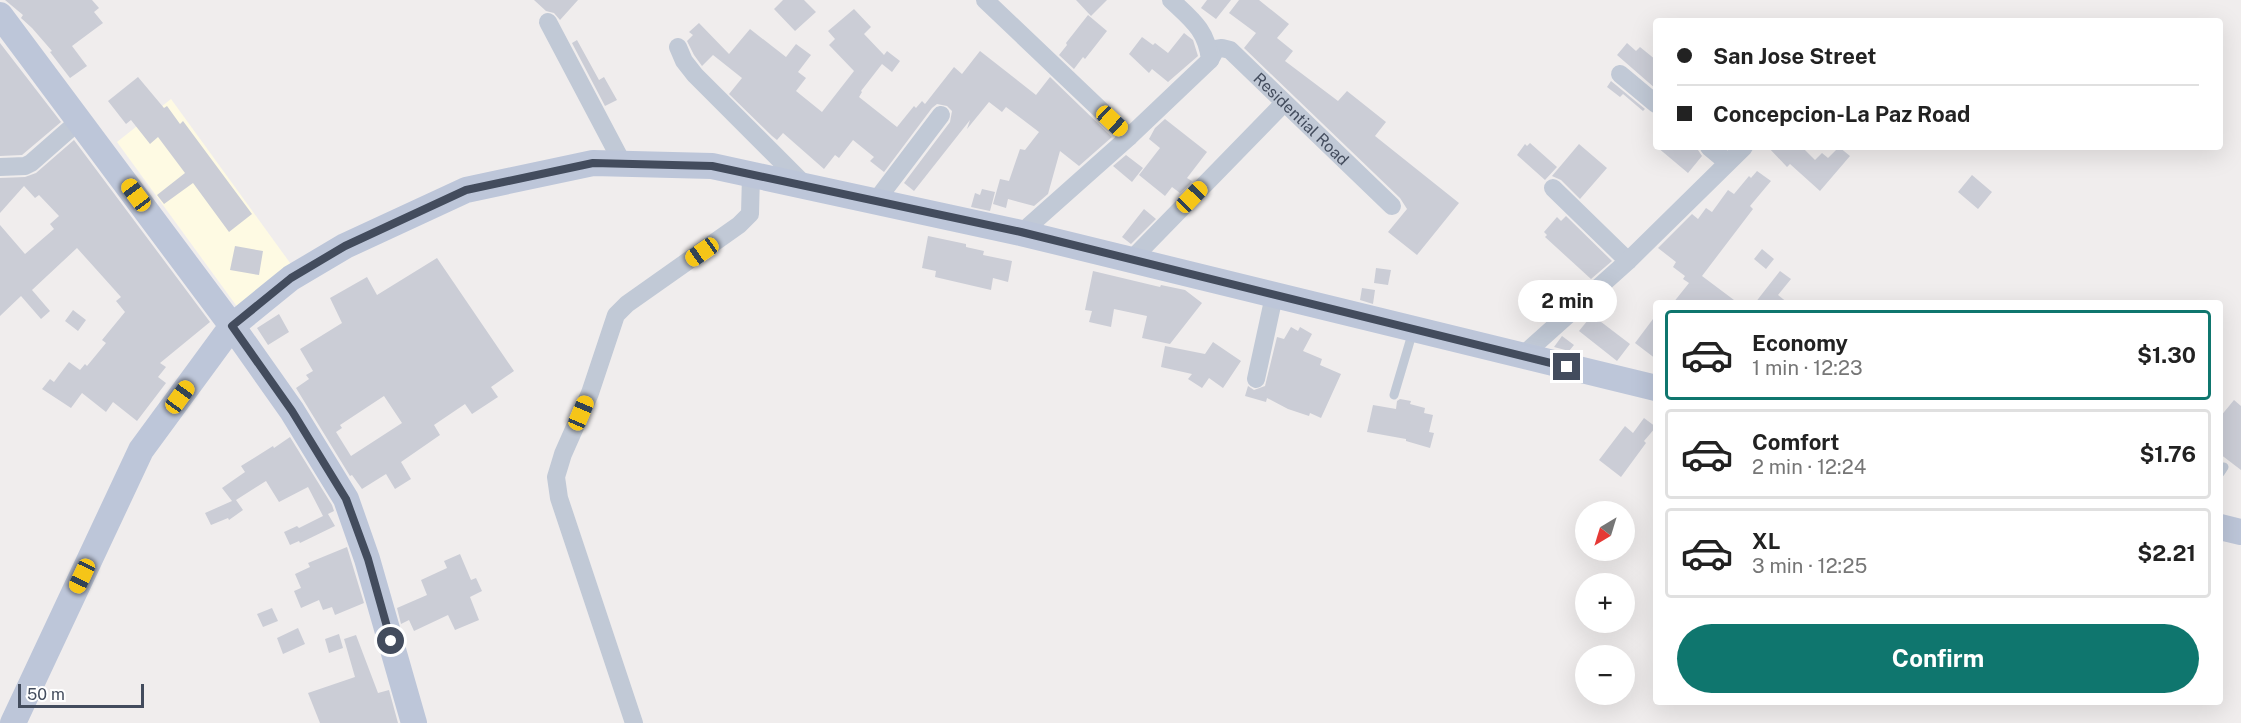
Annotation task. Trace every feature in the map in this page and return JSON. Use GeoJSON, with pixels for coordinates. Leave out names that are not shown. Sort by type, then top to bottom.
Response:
{"type":"FeatureCollection","features":[{"type":"Feature","properties":{"kind":"main road"},"geometry":{"type":"LineString","coordinates":[[0,15],[232,326],[292,411],[346,499],[368,559],[414,723]]}},
{"type":"Feature","properties":{"kind":"main road"},"geometry":{"type":"LineString","coordinates":[[13,723],[141,450],[232,326],[291,278],[345,246],[466,190],[593,163],[712,166],[1021,232],[1130,261],[1653,387]]}},
{"type":"Feature","properties":{"kind":"main road"},"geometry":{"type":"LineString","coordinates":[[2223,528],[2241,532]]}},
{"type":"Feature","properties":{"kind":"street"},"geometry":{"type":"LineString","coordinates":[[985,0],[1129,137]]}},
{"type":"Feature","properties":{"kind":"street"},"geometry":{"type":"LineString","coordinates":[[1171,0],[1202,30],[1210,60]]}},
{"type":"Feature","properties":{"kind":"street"},"geometry":{"type":"LineString","coordinates":[[548,22],[623,164]]}},
{"type":"Feature","properties":{"kind":"street"},"geometry":{"type":"LineString","coordinates":[[678,47],[684,61],[695,75],[806,186]]}},
{"type":"Feature","properties":{"kind":"street","name":"Residential Road"},"geometry":{"type":"LineString","coordinates":[[1021,232],[1129,137],[1210,60],[1216,49],[1222,48],[1230,50],[1392,206]]}},
{"type":"Feature","properties":{"kind":"street"},"geometry":{"type":"LineString","coordinates":[[1620,74],[1653,102]]}},
{"type":"Feature","properties":{"kind":"street"},"geometry":{"type":"LineString","coordinates":[[1130,261],[1284,102]]}},
{"type":"Feature","properties":{"kind":"street"},"geometry":{"type":"LineString","coordinates":[[875,202],[941,115]]}},
{"type":"Feature","properties":{"kind":"street"},"geometry":{"type":"LineString","coordinates":[[0,167],[31,164],[80,120]]}},
{"type":"Feature","properties":{"kind":"street"},"geometry":{"type":"LineString","coordinates":[[1713,150],[1727,162]]}},
{"type":"Feature","properties":{"kind":"street"},"geometry":{"type":"LineString","coordinates":[[1522,356],[1628,261],[1741,150]]}},
{"type":"Feature","properties":{"kind":"street"},"geometry":{"type":"LineString","coordinates":[[634,723],[559,498],[556,477],[590,393],[616,315],[627,304],[739,225],[750,214],[751,175]]}},
{"type":"Feature","properties":{"kind":"street"},"geometry":{"type":"LineString","coordinates":[[1553,189],[1628,261]]}},
{"type":"Feature","properties":{"kind":"street"},"geometry":{"type":"LineString","coordinates":[[1256,379],[1274,296]]}},
{"type":"Feature","properties":{"kind":"lane"},"geometry":{"type":"LineString","coordinates":[[1395,395],[1413,330]]}},
{"type":"Feature","properties":{"kind":"shaded area"},"geometry":{"type":"Polygon","coordinates":[[[171,99],[293,267],[238,308],[117,142],[171,99]]]}},
{"type":"Feature","properties":{"kind":"building"},"geometry":{"type":"Polygon","coordinates":[[[5,0],[92,0],[99,8],[94,12],[103,23],[72,46],[87,66],[70,78],[50,52],[52,51],[21,18],[23,15],[5,0]]]}},
{"type":"Feature","properties":{"kind":"building"},"geometry":{"type":"Polygon","coordinates":[[[534,0],[578,0],[560,20],[554,13],[546,11],[534,0]]]}},
{"type":"Feature","properties":{"kind":"building"},"geometry":{"type":"Polygon","coordinates":[[[783,0],[804,0],[816,12],[795,31],[774,9],[783,0]]]}},
{"type":"Feature","properties":{"kind":"building"},"geometry":{"type":"Polygon","coordinates":[[[1076,0],[1107,0],[1091,16],[1076,0]]]}},
{"type":"Feature","properties":{"kind":"building"},"geometry":{"type":"Polygon","coordinates":[[[1207,0],[1231,0],[1216,19],[1201,8],[1207,0]]]}},
{"type":"Feature","properties":{"kind":"building"},"geometry":{"type":"Polygon","coordinates":[[[1239,0],[1259,0],[1289,24],[1277,38],[1293,51],[1285,61],[1338,101],[1347,91],[1386,122],[1375,136],[1459,203],[1417,255],[1388,232],[1407,209],[1400,198],[1244,48],[1256,33],[1229,13],[1239,0]]]}},
{"type":"Feature","properties":{"kind":"building"},"geometry":{"type":"Polygon","coordinates":[[[854,9],[871,27],[864,34],[884,55],[887,51],[900,61],[892,72],[882,64],[859,97],[897,127],[914,106],[916,108],[922,101],[925,104],[954,67],[962,74],[980,51],[1036,95],[1050,77],[1112,137],[1079,166],[1060,151],[1048,194],[1034,206],[1008,199],[1006,208],[993,204],[1000,179],[1009,181],[1020,149],[1025,150],[1039,132],[1006,107],[1002,112],[989,102],[967,129],[970,120],[914,191],[904,183],[950,122],[952,111],[947,106],[937,104],[932,108],[884,172],[870,161],[874,157],[853,140],[839,158],[835,155],[824,169],[783,133],[777,140],[772,136],[729,94],[742,78],[713,55],[702,66],[687,41],[693,35],[689,32],[699,23],[729,54],[750,29],[786,57],[796,44],[811,55],[798,72],[806,78],[796,91],[822,112],[854,71],[829,45],[835,39],[828,31],[854,9]]]}},
{"type":"Feature","properties":{"kind":"building"},"geometry":{"type":"Polygon","coordinates":[[[1088,15],[1107,31],[1074,69],[1059,55],[1088,15]]]}},
{"type":"Feature","properties":{"kind":"building"},"geometry":{"type":"Polygon","coordinates":[[[1184,33],[1193,40],[1198,56],[1168,82],[1152,69],[1149,73],[1129,54],[1142,37],[1168,53],[1184,33]]]}},
{"type":"Feature","properties":{"kind":"building"},"geometry":{"type":"Polygon","coordinates":[[[577,40],[599,80],[604,77],[617,100],[605,106],[572,43],[577,40]]]}},
{"type":"Feature","properties":{"kind":"building"},"geometry":{"type":"Polygon","coordinates":[[[0,43],[61,122],[22,155],[0,156],[0,43]]]}},
{"type":"Feature","properties":{"kind":"building"},"geometry":{"type":"Polygon","coordinates":[[[1627,43],[1636,51],[1640,47],[1653,58],[1653,86],[1617,55],[1627,43]]]}},
{"type":"Feature","properties":{"kind":"building"},"geometry":{"type":"Polygon","coordinates":[[[138,77],[164,108],[167,106],[180,124],[183,121],[252,214],[229,232],[193,183],[164,204],[157,195],[185,173],[158,137],[150,144],[131,120],[126,124],[108,101],[138,77]]]}},
{"type":"Feature","properties":{"kind":"building"},"geometry":{"type":"Polygon","coordinates":[[[1611,81],[1645,109],[1643,111],[1623,94],[1620,97],[1607,87],[1611,81]]]}},
{"type":"Feature","properties":{"kind":"building"},"geometry":{"type":"Polygon","coordinates":[[[1165,119],[1207,152],[1187,178],[1192,181],[1190,184],[1180,193],[1172,187],[1165,196],[1139,175],[1160,148],[1149,139],[1155,128],[1165,119]]]}},
{"type":"Feature","properties":{"kind":"building"},"geometry":{"type":"Polygon","coordinates":[[[74,140],[210,322],[160,363],[166,367],[158,377],[166,383],[137,421],[113,402],[106,412],[82,393],[71,408],[42,389],[50,379],[54,382],[69,362],[80,370],[85,364],[87,366],[106,343],[102,340],[125,312],[116,301],[121,297],[77,248],[32,290],[50,311],[41,319],[21,296],[0,316],[0,225],[25,254],[54,229],[50,224],[59,216],[39,195],[35,198],[24,186],[0,213],[0,178],[25,177],[36,173],[74,140]]]}},
{"type":"Feature","properties":{"kind":"building"},"geometry":{"type":"Polygon","coordinates":[[[1530,143],[1557,167],[1545,180],[1517,155],[1525,144],[1527,146],[1530,143]]]}},
{"type":"Feature","properties":{"kind":"building"},"geometry":{"type":"Polygon","coordinates":[[[1579,144],[1607,168],[1580,199],[1561,180],[1552,176],[1579,144]]]}},
{"type":"Feature","properties":{"kind":"building"},"geometry":{"type":"Polygon","coordinates":[[[1661,150],[1698,150],[1702,156],[1688,173],[1661,150]]]}},
{"type":"Feature","properties":{"kind":"building"},"geometry":{"type":"Polygon","coordinates":[[[1771,150],[1805,150],[1815,160],[1822,153],[1828,158],[1836,150],[1843,150],[1850,156],[1820,191],[1790,164],[1787,167],[1771,150]]]}},
{"type":"Feature","properties":{"kind":"building"},"geometry":{"type":"Polygon","coordinates":[[[1126,155],[1143,168],[1132,182],[1113,166],[1126,155]]]}},
{"type":"Feature","properties":{"kind":"building"},"geometry":{"type":"Polygon","coordinates":[[[1757,171],[1771,181],[1750,206],[1753,209],[1702,276],[1734,300],[1675,300],[1689,283],[1683,279],[1685,276],[1673,267],[1676,262],[1658,248],[1692,214],[1698,219],[1706,208],[1712,212],[1728,190],[1734,194],[1749,176],[1751,178],[1757,171]]]}},
{"type":"Feature","properties":{"kind":"building"},"geometry":{"type":"Polygon","coordinates":[[[1972,175],[1992,192],[1978,209],[1958,192],[1972,175]]]}},
{"type":"Feature","properties":{"kind":"building"},"geometry":{"type":"Polygon","coordinates":[[[982,189],[995,192],[990,211],[971,207],[975,193],[980,195],[982,189]]]}},
{"type":"Feature","properties":{"kind":"building"},"geometry":{"type":"Polygon","coordinates":[[[1144,209],[1156,219],[1131,244],[1122,237],[1144,209]]]}},
{"type":"Feature","properties":{"kind":"building"},"geometry":{"type":"Polygon","coordinates":[[[1566,216],[1612,261],[1591,279],[1545,237],[1547,235],[1544,232],[1557,217],[1561,221],[1566,216]]]}},
{"type":"Feature","properties":{"kind":"building"},"geometry":{"type":"Polygon","coordinates":[[[928,236],[966,244],[966,247],[984,251],[983,255],[1012,261],[1008,282],[993,278],[991,290],[935,277],[936,271],[922,268],[928,236]]]}},
{"type":"Feature","properties":{"kind":"building"},"geometry":{"type":"Polygon","coordinates":[[[235,246],[263,251],[259,275],[230,270],[235,246]]]}},
{"type":"Feature","properties":{"kind":"building"},"geometry":{"type":"Polygon","coordinates":[[[1762,249],[1774,259],[1766,269],[1754,259],[1762,249]]]}},
{"type":"Feature","properties":{"kind":"building"},"geometry":{"type":"Polygon","coordinates":[[[437,258],[514,371],[491,387],[498,397],[472,414],[465,404],[434,425],[440,435],[401,462],[411,479],[395,489],[386,474],[362,489],[352,475],[350,476],[296,388],[309,379],[306,375],[313,371],[300,349],[342,323],[330,298],[367,277],[377,295],[437,258]],[[384,396],[340,425],[342,428],[336,432],[351,456],[402,423],[384,396]]]}},
{"type":"Feature","properties":{"kind":"building"},"geometry":{"type":"Polygon","coordinates":[[[1376,268],[1391,270],[1388,285],[1374,283],[1376,268]]]}},
{"type":"Feature","properties":{"kind":"building"},"geometry":{"type":"Polygon","coordinates":[[[1093,271],[1160,287],[1161,285],[1185,290],[1202,303],[1170,344],[1142,338],[1147,316],[1114,309],[1111,327],[1089,322],[1092,311],[1085,310],[1093,271]]]}},
{"type":"Feature","properties":{"kind":"building"},"geometry":{"type":"Polygon","coordinates":[[[1780,271],[1791,279],[1778,295],[1784,300],[1757,300],[1780,271]]]}},
{"type":"Feature","properties":{"kind":"building"},"geometry":{"type":"Polygon","coordinates":[[[1362,288],[1375,290],[1373,304],[1360,300],[1362,288]]]}},
{"type":"Feature","properties":{"kind":"building"},"geometry":{"type":"Polygon","coordinates":[[[73,310],[86,320],[78,331],[65,321],[73,310]]]}},
{"type":"Feature","properties":{"kind":"building"},"geometry":{"type":"Polygon","coordinates":[[[279,314],[289,332],[268,345],[257,328],[279,314]]]}},
{"type":"Feature","properties":{"kind":"building"},"geometry":{"type":"Polygon","coordinates":[[[1592,315],[1630,344],[1617,361],[1579,331],[1592,315]]]}},
{"type":"Feature","properties":{"kind":"building"},"geometry":{"type":"Polygon","coordinates":[[[1653,319],[1653,357],[1635,343],[1653,319]]]}},
{"type":"Feature","properties":{"kind":"building"},"geometry":{"type":"Polygon","coordinates":[[[1291,327],[1298,331],[1300,327],[1312,334],[1303,351],[1322,359],[1320,365],[1341,374],[1321,418],[1310,413],[1309,416],[1288,409],[1267,398],[1266,402],[1245,396],[1248,386],[1254,390],[1265,386],[1277,337],[1284,339],[1291,327]]]}},
{"type":"Feature","properties":{"kind":"building"},"geometry":{"type":"Polygon","coordinates":[[[1562,336],[1574,345],[1569,351],[1554,347],[1562,336]]]}},
{"type":"Feature","properties":{"kind":"building"},"geometry":{"type":"Polygon","coordinates":[[[1213,342],[1241,361],[1223,388],[1209,378],[1202,388],[1188,379],[1192,374],[1161,367],[1165,346],[1205,354],[1213,342]]]}},
{"type":"Feature","properties":{"kind":"building"},"geometry":{"type":"Polygon","coordinates":[[[1400,399],[1411,401],[1410,404],[1425,408],[1424,413],[1433,415],[1429,432],[1434,433],[1430,448],[1406,441],[1406,439],[1367,432],[1373,405],[1396,409],[1397,401],[1400,399]]]}},
{"type":"Feature","properties":{"kind":"building"},"geometry":{"type":"Polygon","coordinates":[[[2234,400],[2241,406],[2241,470],[2223,456],[2223,413],[2234,400]]]}},
{"type":"Feature","properties":{"kind":"building"},"geometry":{"type":"Polygon","coordinates":[[[1644,418],[1653,425],[1653,430],[1644,441],[1646,443],[1621,477],[1599,460],[1625,426],[1633,433],[1644,418]]]}},
{"type":"Feature","properties":{"kind":"building"},"geometry":{"type":"Polygon","coordinates":[[[290,437],[332,505],[334,511],[328,514],[335,526],[300,543],[299,541],[290,545],[284,532],[297,526],[299,528],[323,516],[308,487],[279,502],[266,481],[236,500],[243,510],[229,520],[228,518],[211,525],[205,513],[232,501],[222,488],[245,472],[241,466],[290,437]]]}},
{"type":"Feature","properties":{"kind":"building"},"geometry":{"type":"Polygon","coordinates":[[[347,547],[364,603],[335,615],[332,607],[323,610],[319,600],[301,608],[294,591],[301,588],[295,574],[310,567],[308,563],[347,547]]]}},
{"type":"Feature","properties":{"kind":"building"},"geometry":{"type":"Polygon","coordinates":[[[460,554],[471,580],[476,578],[482,591],[470,597],[479,620],[455,630],[448,615],[414,631],[409,620],[401,624],[397,608],[427,595],[421,580],[447,568],[444,561],[460,554]]]}},
{"type":"Feature","properties":{"kind":"building"},"geometry":{"type":"Polygon","coordinates":[[[272,608],[278,621],[263,627],[257,614],[272,608]]]}},
{"type":"Feature","properties":{"kind":"building"},"geometry":{"type":"Polygon","coordinates":[[[298,628],[305,644],[283,654],[277,638],[298,628]]]}},
{"type":"Feature","properties":{"kind":"building"},"geometry":{"type":"Polygon","coordinates":[[[339,634],[343,648],[329,653],[325,639],[339,634]]]}},
{"type":"Feature","properties":{"kind":"building"},"geometry":{"type":"Polygon","coordinates":[[[356,635],[378,693],[389,690],[398,723],[320,723],[308,693],[355,677],[344,639],[356,635]]]}},
{"type":"Feature","properties":{"kind":"route"},"geometry":{"type":"LineString","coordinates":[[391,641],[368,559],[346,499],[292,411],[232,326],[291,278],[345,246],[466,190],[593,163],[712,166],[1021,232],[1130,261],[1567,367]]}}]}
